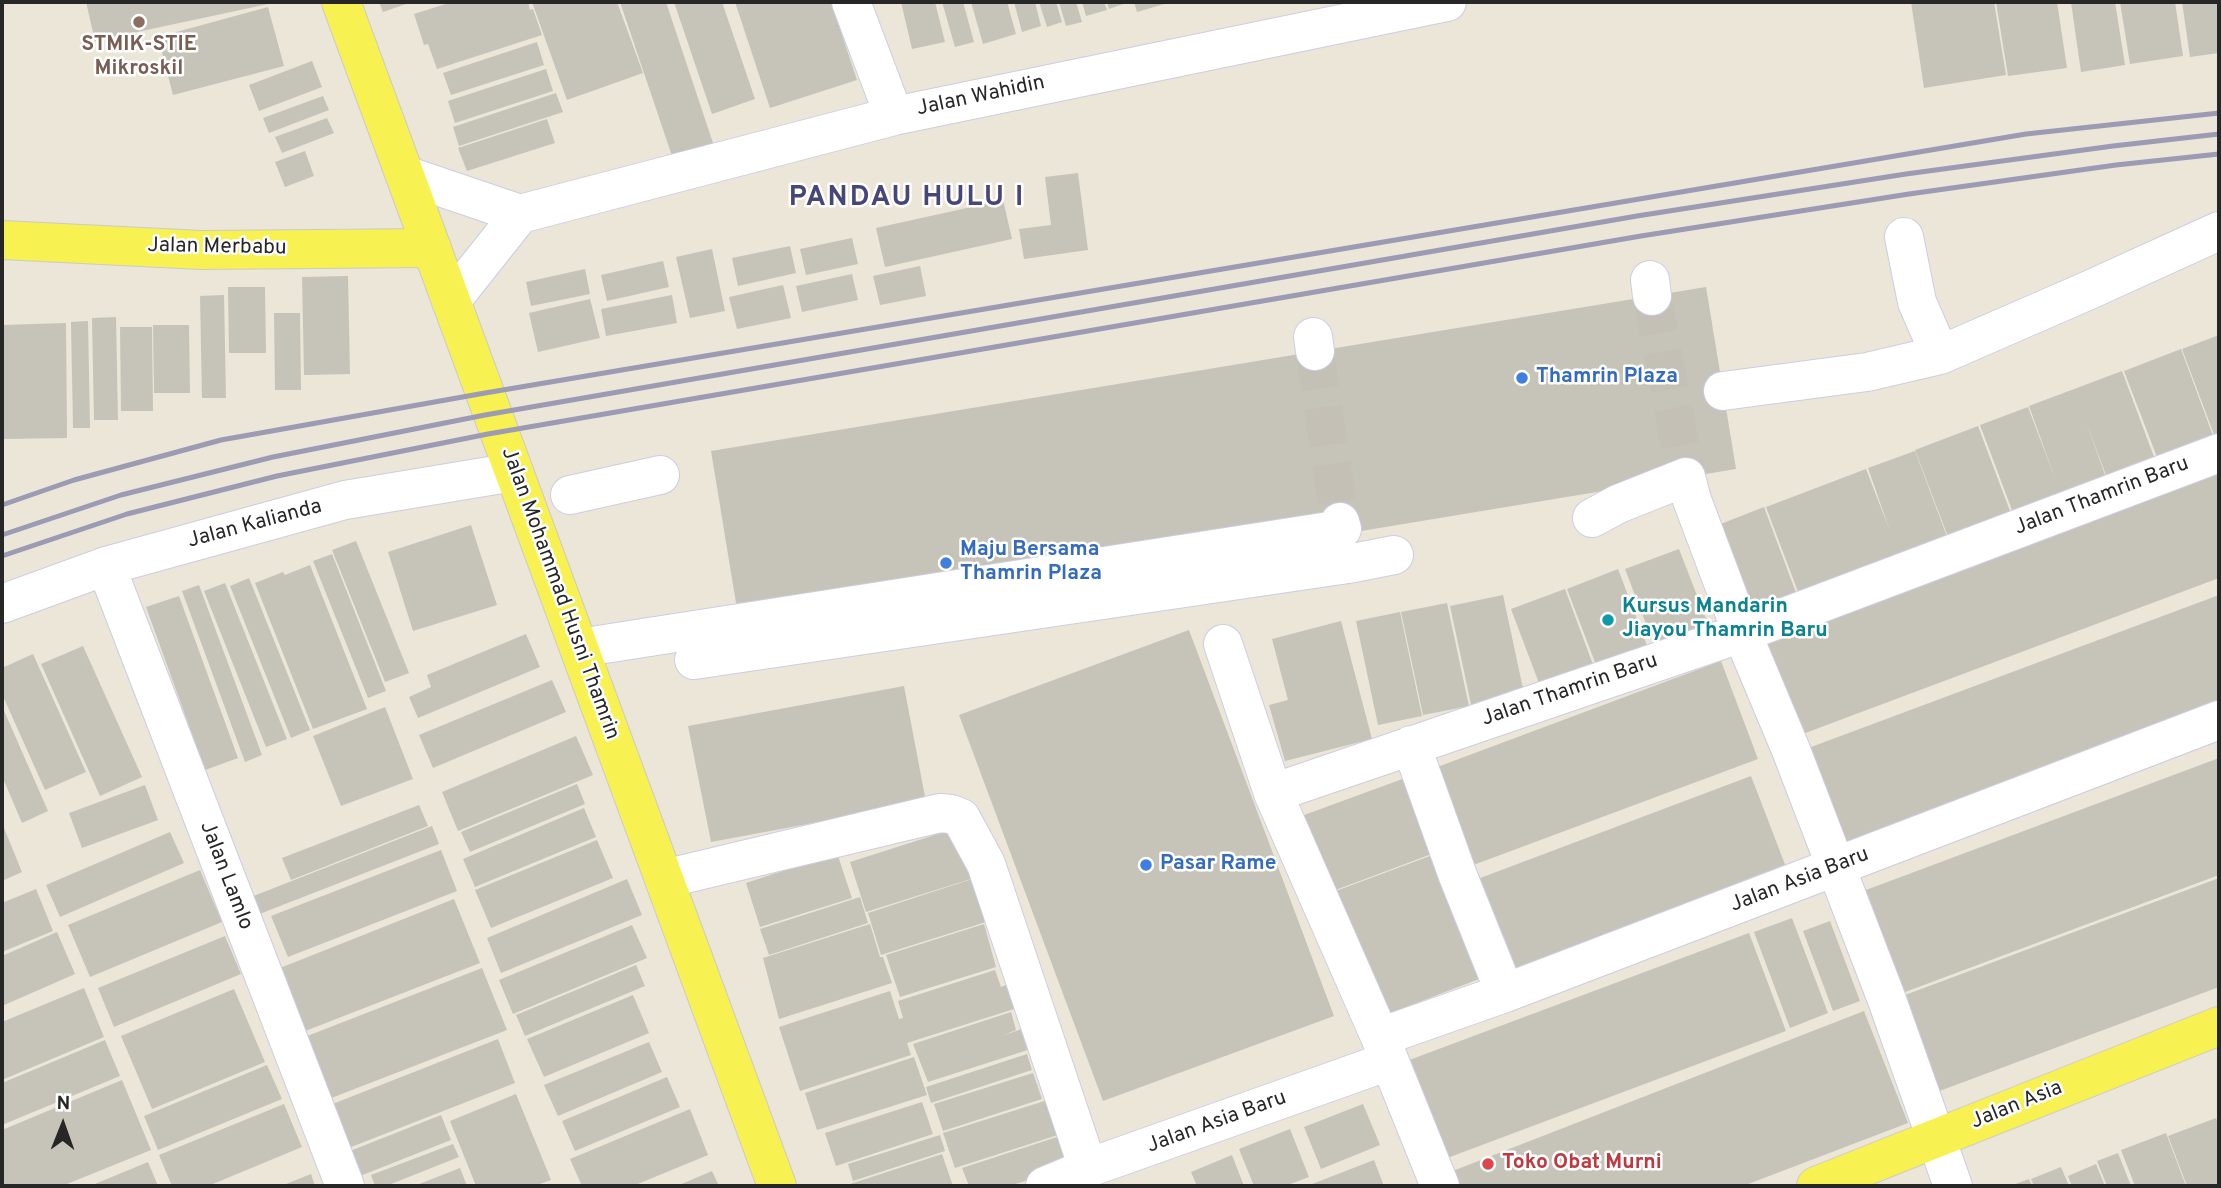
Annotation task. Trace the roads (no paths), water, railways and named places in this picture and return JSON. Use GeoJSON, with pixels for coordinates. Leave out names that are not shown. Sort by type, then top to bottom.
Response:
{"type":"FeatureCollection","features":[{"type":"Feature","properties":{"kind":"main road","name":"Jalan Mohammad Husni Thamrin"},"geometry":{"type":"LineString","coordinates":[[341,2],[777,1186]]}},
{"type":"Feature","properties":{"kind":"main road","name":"Jalan Merbabu"},"geometry":{"type":"LineString","coordinates":[[2,240],[201,250],[432,248]]}},
{"type":"Feature","properties":{"kind":"main road","name":"Jalan Asia"},"geometry":{"type":"LineString","coordinates":[[1816,1186],[2219,1026]]}},
{"type":"Feature","properties":{"kind":"street"},"geometry":{"type":"LineString","coordinates":[[850,2],[894,116]]}},
{"type":"Feature","properties":{"kind":"street","name":"Jalan Wahidin"},"geometry":{"type":"LineString","coordinates":[[520,215],[894,116],[1298,16],[1447,2]]}},
{"type":"Feature","properties":{"kind":"street"},"geometry":{"type":"LineString","coordinates":[[405,175],[520,215],[451,301]]}},
{"type":"Feature","properties":{"kind":"street"},"geometry":{"type":"LineString","coordinates":[[1723,391],[1867,372],[1940,355],[2219,231]]}},
{"type":"Feature","properties":{"kind":"street"},"geometry":{"type":"LineString","coordinates":[[1904,237],[1917,302],[1940,355]]}},
{"type":"Feature","properties":{"kind":"street","name":"Jalan Thamrin Baru"},"geometry":{"type":"LineString","coordinates":[[1273,793],[1742,632],[2219,453]]}},
{"type":"Feature","properties":{"kind":"street","name":"Jalan Kalianda"},"geometry":{"type":"LineString","coordinates":[[2,604],[106,566],[345,500],[514,472]]}},
{"type":"Feature","properties":{"kind":"street"},"geometry":{"type":"LineString","coordinates":[[570,495],[660,475]]}},
{"type":"Feature","properties":{"kind":"street"},"geometry":{"type":"LineString","coordinates":[[1592,518],[1618,504],[1689,489],[1742,632],[1837,867],[1953,1186]]}},
{"type":"Feature","properties":{"kind":"street"},"geometry":{"type":"LineString","coordinates":[[579,648],[1343,538],[1394,555]]}},
{"type":"Feature","properties":{"kind":"street"},"geometry":{"type":"LineString","coordinates":[[694,660],[1343,538]]}},
{"type":"Feature","properties":{"kind":"street","name":"Jalan Lamlo"},"geometry":{"type":"LineString","coordinates":[[106,566],[345,1186]]}},
{"type":"Feature","properties":{"kind":"street"},"geometry":{"type":"LineString","coordinates":[[1223,643],[1273,793],[1440,1186]]}},
{"type":"Feature","properties":{"kind":"street","name":"Jalan Asia Baru"},"geometry":{"type":"LineString","coordinates":[[1045,1186],[1384,1049],[1505,993],[2219,720]]}},
{"type":"Feature","properties":{"kind":"street"},"geometry":{"type":"LineString","coordinates":[[1411,745],[1458,876],[1505,993]]}},
{"type":"Feature","properties":{"kind":"street"},"geometry":{"type":"LineString","coordinates":[[664,879],[940,813],[961,818],[986,863],[1088,1168]]}},
{"type":"Feature","properties":{"kind":"tunnel"},"geometry":{"type":"LineString","coordinates":[[1652,296],[1686,477]]}},
{"type":"Feature","properties":{"kind":"tunnel"},"geometry":{"type":"LineString","coordinates":[[1315,351],[1340,522]]}},
{"type":"Feature","properties":{"kind":"railway"},"geometry":{"type":"LineString","coordinates":[[2,505],[74,480],[221,440],[485,393],[2026,134],[2219,113]]}},
{"type":"Feature","properties":{"kind":"railway"},"geometry":{"type":"LineString","coordinates":[[2,535],[121,495],[273,457],[485,415],[1637,216],[1906,174],[2219,134]]}},
{"type":"Feature","properties":{"kind":"railway"},"geometry":{"type":"LineString","coordinates":[[2,556],[127,514],[277,476],[488,434],[1641,236],[1909,194],[2116,165],[2219,154]]}},
{"type":"Feature","properties":{"kind":"place","name":"STMIK-STIE Mikroskil"},"geometry":{"type":"Point","coordinates":[139,22]}},
{"type":"Feature","properties":{"kind":"place","name":"Thamrin Plaza"},"geometry":{"type":"Point","coordinates":[1522,378]}},
{"type":"Feature","properties":{"kind":"place","name":"Maju Bersama Thamrin Plaza"},"geometry":{"type":"Point","coordinates":[946,563]}},
{"type":"Feature","properties":{"kind":"place","name":"Kursus Mandarin Jiayou Thamrin Baru"},"geometry":{"type":"Point","coordinates":[1608,620]}},
{"type":"Feature","properties":{"kind":"place","name":"Pasar Rame"},"geometry":{"type":"Point","coordinates":[1146,865]}},
{"type":"Feature","properties":{"kind":"place","name":"Toko Obat Murni"},"geometry":{"type":"Point","coordinates":[1488,1164]}},
{"type":"Feature","properties":{"kind":"district","name":"PANDAU HULU I"},"geometry":{"type":"Point","coordinates":[907,199]}}]}
